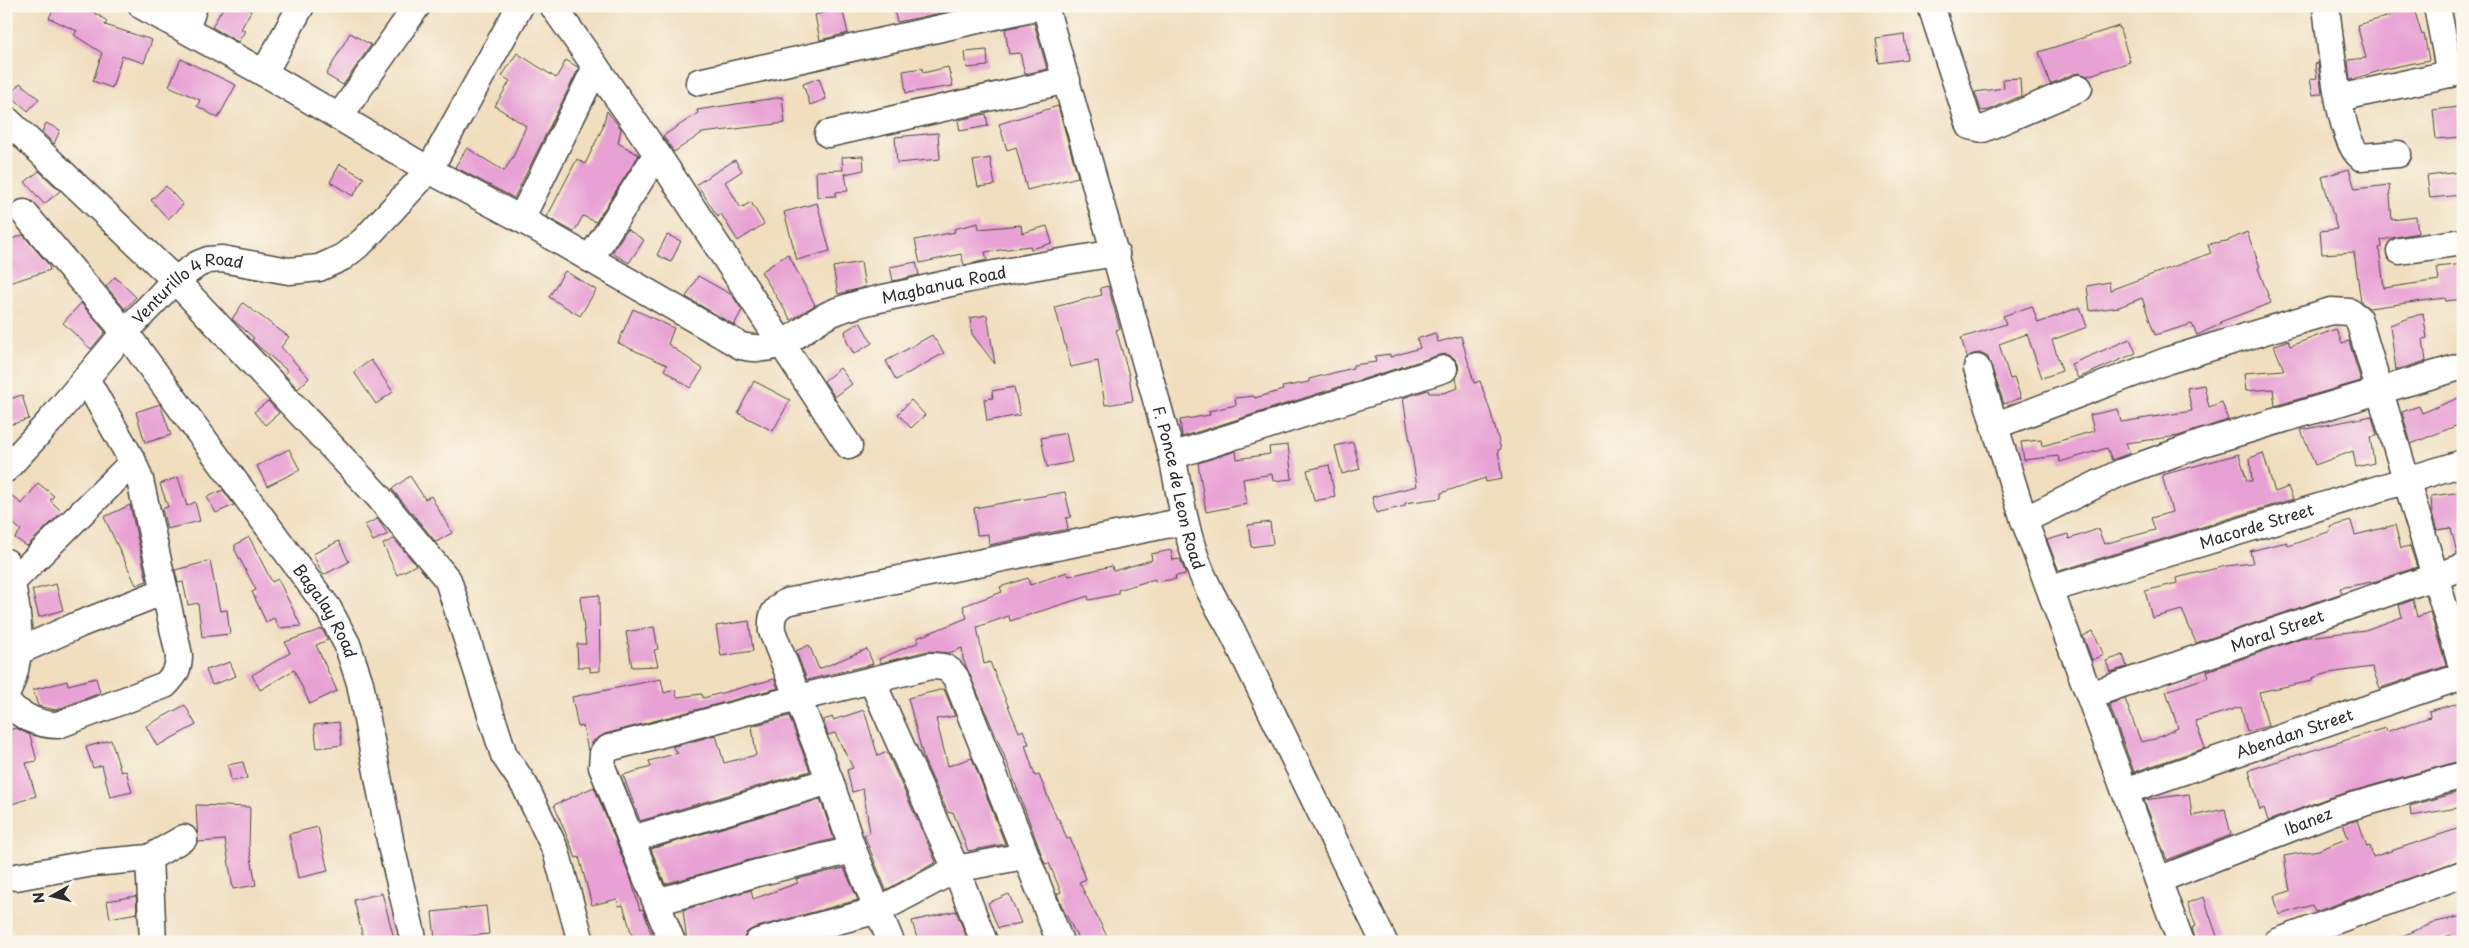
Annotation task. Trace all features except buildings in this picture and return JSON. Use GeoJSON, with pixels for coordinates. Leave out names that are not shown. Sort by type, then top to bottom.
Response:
{"type":"FeatureCollection","features":[{"type":"Feature","properties":{"kind":"street"},"geometry":{"type":"LineString","coordinates":[[142,6],[264,73],[429,170],[521,219],[734,343],[753,348],[781,346]]}},
{"type":"Feature","properties":{"kind":"street"},"geometry":{"type":"LineString","coordinates":[[186,30],[194,6]]}},
{"type":"Feature","properties":{"kind":"street"},"geometry":{"type":"LineString","coordinates":[[264,73],[301,6]]}},
{"type":"Feature","properties":{"kind":"street"},"geometry":{"type":"LineString","coordinates":[[339,117],[417,6]]}},
{"type":"Feature","properties":{"kind":"street","name":"Venturillo 4 Road"},"geometry":{"type":"LineString","coordinates":[[6,469],[125,332],[175,280],[198,264],[208,260],[235,260],[289,272],[319,268],[343,257],[363,240],[429,170],[520,6]]}},
{"type":"Feature","properties":{"kind":"street"},"geometry":{"type":"LineString","coordinates":[[553,6],[657,154],[781,346],[849,446]]}},
{"type":"Feature","properties":{"kind":"street"},"geometry":{"type":"LineString","coordinates":[[698,82],[1040,6]]}},
{"type":"Feature","properties":{"kind":"street","name":"F. Ponce de Leon Road"},"geometry":{"type":"LineString","coordinates":[[1045,6],[1172,456],[1185,522],[1206,585],[1231,629],[1384,942]]}},
{"type":"Feature","properties":{"kind":"street"},"geometry":{"type":"LineString","coordinates":[[1931,6],[1970,126],[1983,129],[2080,88]]}},
{"type":"Feature","properties":{"kind":"street"},"geometry":{"type":"LineString","coordinates":[[2326,6],[2342,116],[2356,153],[2362,157],[2398,154]]}},
{"type":"Feature","properties":{"kind":"street"},"geometry":{"type":"LineString","coordinates":[[2339,98],[2456,73],[2437,6]]}},
{"type":"Feature","properties":{"kind":"street"},"geometry":{"type":"LineString","coordinates":[[521,219],[596,67]]}},
{"type":"Feature","properties":{"kind":"street"},"geometry":{"type":"LineString","coordinates":[[828,134],[1067,80]]}},
{"type":"Feature","properties":{"kind":"street"},"geometry":{"type":"LineString","coordinates":[[6,119],[175,280],[378,496],[448,580],[504,755],[525,786],[556,852],[581,942]]}},
{"type":"Feature","properties":{"kind":"street"},"geometry":{"type":"LineString","coordinates":[[590,259],[657,154]]}},
{"type":"Feature","properties":{"kind":"street","name":"Bagalay Road"},"geometry":{"type":"LineString","coordinates":[[24,213],[125,332],[298,564],[328,608],[347,644],[360,684],[392,850],[414,942]]}},
{"type":"Feature","properties":{"kind":"street"},"geometry":{"type":"LineString","coordinates":[[2400,251],[2463,242]]}},
{"type":"Feature","properties":{"kind":"street","name":"Magbanua Road"},"geometry":{"type":"LineString","coordinates":[[781,346],[810,325],[837,311],[980,275],[1116,253]]}},
{"type":"Feature","properties":{"kind":"street"},"geometry":{"type":"LineString","coordinates":[[1994,426],[2169,360],[2340,310],[2350,312],[2358,318],[2463,670]]}},
{"type":"Feature","properties":{"kind":"street"},"geometry":{"type":"LineString","coordinates":[[2024,520],[2120,473],[2203,443],[2463,366]]}},
{"type":"Feature","properties":{"kind":"street"},"geometry":{"type":"LineString","coordinates":[[1977,368],[2024,520],[2181,942]]}},
{"type":"Feature","properties":{"kind":"street"},"geometry":{"type":"LineString","coordinates":[[1172,456],[1444,369]]}},
{"type":"Feature","properties":{"kind":"street"},"geometry":{"type":"LineString","coordinates":[[6,704],[33,722],[44,725],[58,725],[165,685],[175,675],[179,666],[179,655],[140,480],[133,462],[86,379]]}},
{"type":"Feature","properties":{"kind":"street"},"geometry":{"type":"LineString","coordinates":[[6,695],[13,681],[17,652],[17,629],[9,572],[133,462]]}},
{"type":"Feature","properties":{"kind":"street","name":"Macorde Street"},"geometry":{"type":"LineString","coordinates":[[2051,589],[2463,463]]}},
{"type":"Feature","properties":{"kind":"street"},"geometry":{"type":"LineString","coordinates":[[891,942],[853,850],[830,781],[772,631],[771,616],[776,608],[786,602],[1185,522]]}},
{"type":"Feature","properties":{"kind":"street","name":"Moral Street"},"geometry":{"type":"LineString","coordinates":[[2090,695],[2463,567]]}},
{"type":"Feature","properties":{"kind":"street"},"geometry":{"type":"LineString","coordinates":[[17,652],[164,590]]}},
{"type":"Feature","properties":{"kind":"street"},"geometry":{"type":"LineString","coordinates":[[672,942],[602,767],[603,753],[609,748],[798,698],[930,666],[941,666],[950,669],[956,678],[1024,856],[1060,942]]}},
{"type":"Feature","properties":{"kind":"street","name":"Abendan Street"},"geometry":{"type":"LineString","coordinates":[[2125,791],[2463,676]]}},
{"type":"Feature","properties":{"kind":"street"},"geometry":{"type":"LineString","coordinates":[[872,681],[956,869],[984,942]]}},
{"type":"Feature","properties":{"kind":"street","name":"Ibanez"},"geometry":{"type":"LineString","coordinates":[[2158,880],[2332,812],[2463,775]]}},
{"type":"Feature","properties":{"kind":"street"},"geometry":{"type":"LineString","coordinates":[[632,839],[830,781]]}},
{"type":"Feature","properties":{"kind":"street"},"geometry":{"type":"LineString","coordinates":[[16,877],[93,863],[149,858],[184,838]]}},
{"type":"Feature","properties":{"kind":"street"},"geometry":{"type":"LineString","coordinates":[[657,902],[757,873],[853,850]]}},
{"type":"Feature","properties":{"kind":"street"},"geometry":{"type":"LineString","coordinates":[[758,942],[879,910],[956,869],[1024,856]]}},
{"type":"Feature","properties":{"kind":"street"},"geometry":{"type":"LineString","coordinates":[[149,858],[153,942]]}},
{"type":"Feature","properties":{"kind":"street"},"geometry":{"type":"LineString","coordinates":[[2277,942],[2463,874]]}}]}
